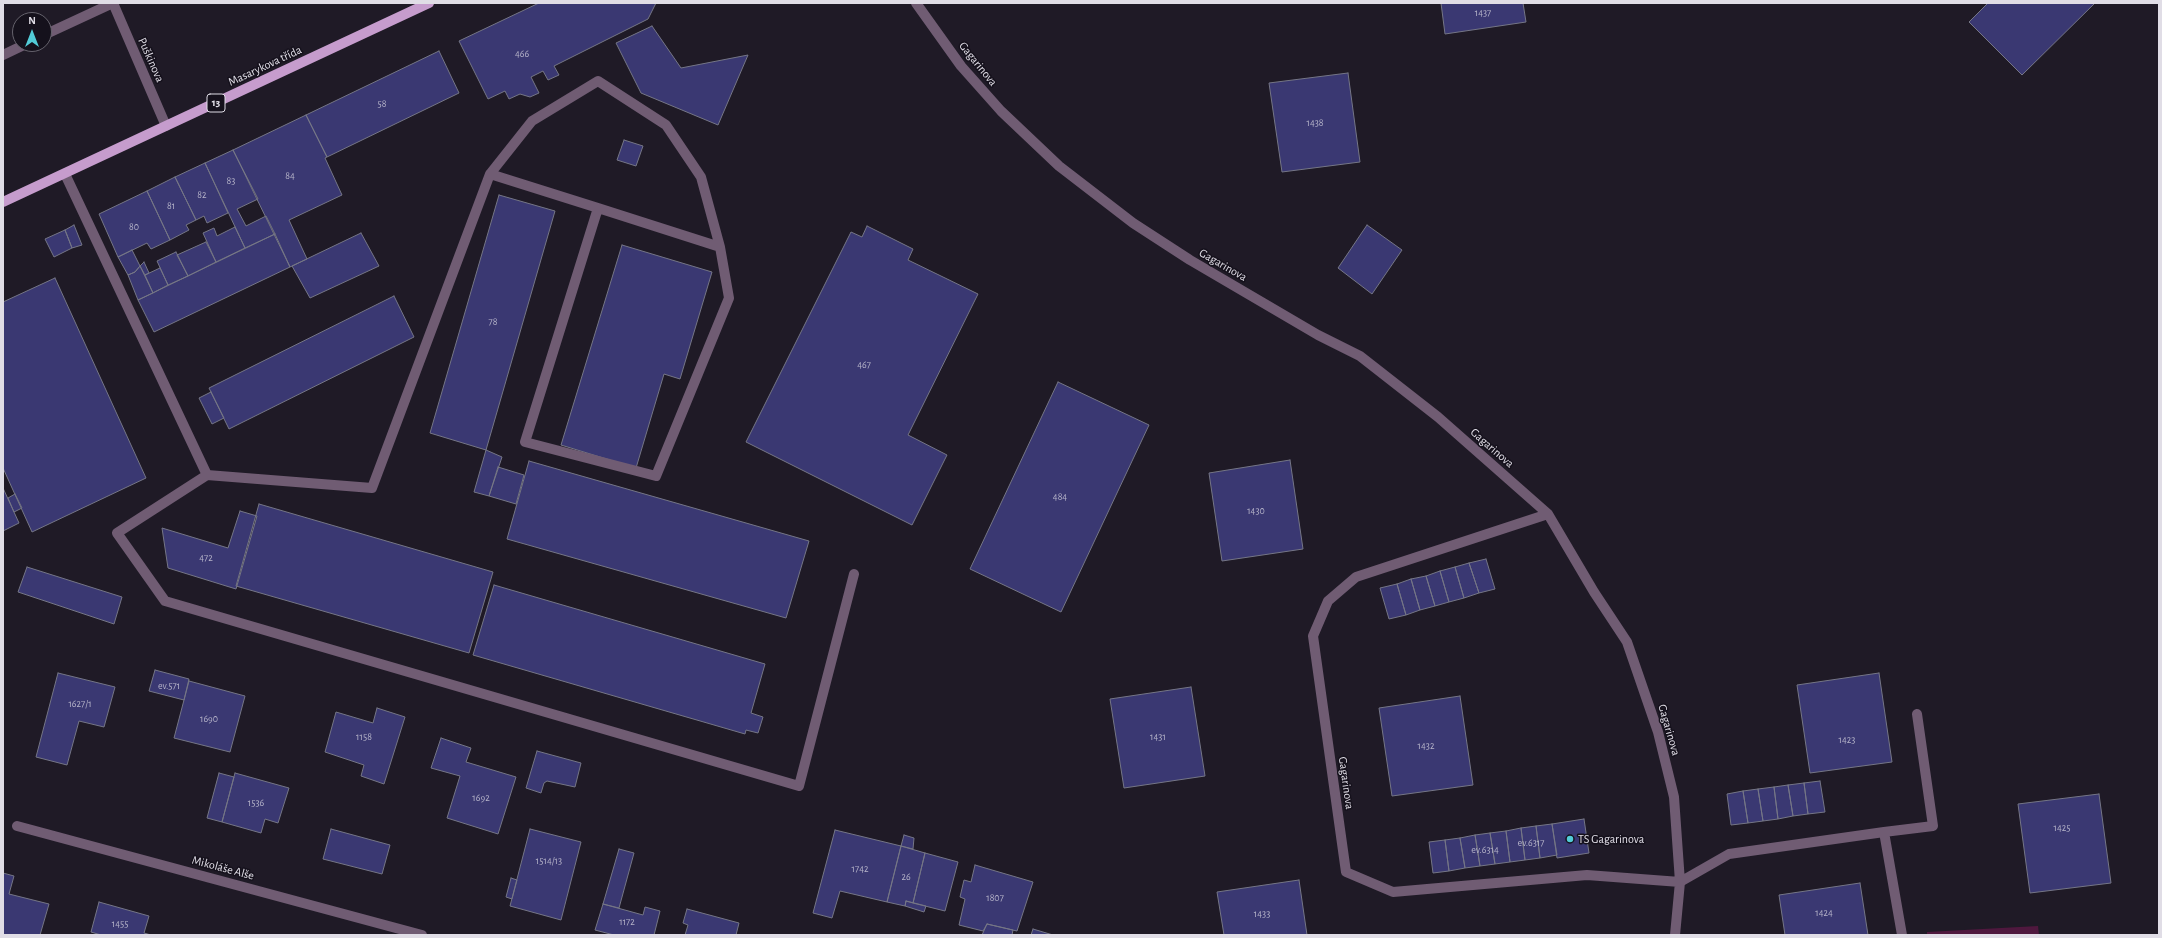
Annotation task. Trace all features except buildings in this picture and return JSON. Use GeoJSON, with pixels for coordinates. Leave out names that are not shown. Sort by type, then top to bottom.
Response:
{"type":"FeatureCollection","features":[{"type":"Feature","properties":{"kind":"main road","name":"Masarykova třída"},"geometry":{"type":"LineString","coordinates":[[3,202],[429,3]]}},
{"type":"Feature","properties":{"kind":"street","name":"Puškinova"},"geometry":{"type":"LineString","coordinates":[[113,3],[166,126]]}},
{"type":"Feature","properties":{"kind":"street"},"geometry":{"type":"LineString","coordinates":[[52,31],[113,3]]}},
{"type":"Feature","properties":{"kind":"street","name":"Gagarinova"},"geometry":{"type":"LineString","coordinates":[[916,3],[961,66],[1001,111],[1059,166],[1133,223],[1190,260],[1318,335],[1360,356],[1438,417],[1548,514],[1594,592],[1627,642],[1658,732],[1674,797],[1680,882],[1676,935]]}},
{"type":"Feature","properties":{"kind":"street"},"geometry":{"type":"LineString","coordinates":[[598,208],[525,442],[656,476],[729,298],[720,247],[701,177],[666,125],[598,81],[532,121],[490,174],[372,488],[207,475],[117,533],[165,601],[799,786],[854,574]]}},
{"type":"Feature","properties":{"kind":"street"},"geometry":{"type":"LineString","coordinates":[[65,174],[207,475]]}},
{"type":"Feature","properties":{"kind":"street"},"geometry":{"type":"LineString","coordinates":[[490,174],[720,247]]}},
{"type":"Feature","properties":{"kind":"street","name":"Gagarinova"},"geometry":{"type":"LineString","coordinates":[[1548,514],[1356,577],[1328,601],[1313,636],[1346,872],[1393,892],[1587,875],[1680,882]]}},
{"type":"Feature","properties":{"kind":"street"},"geometry":{"type":"LineString","coordinates":[[1680,882],[1729,854],[1933,826],[1917,714]]}},
{"type":"Feature","properties":{"kind":"street","name":"Mikoláše Alše"},"geometry":{"type":"LineString","coordinates":[[17,826],[422,935]]}},
{"type":"Feature","properties":{"kind":"street"},"geometry":{"type":"LineString","coordinates":[[1884,832],[1902,935]]}},
{"type":"Feature","properties":{"kind":"shaded area"},"geometry":{"type":"Polygon","coordinates":[[[2038,926],[2039,935],[1927,935],[1927,932],[2038,926]]]}},
{"type":"Feature","properties":{"kind":"place","name":"TS Gagarinova"},"geometry":{"type":"Point","coordinates":[1570,839]}}]}
